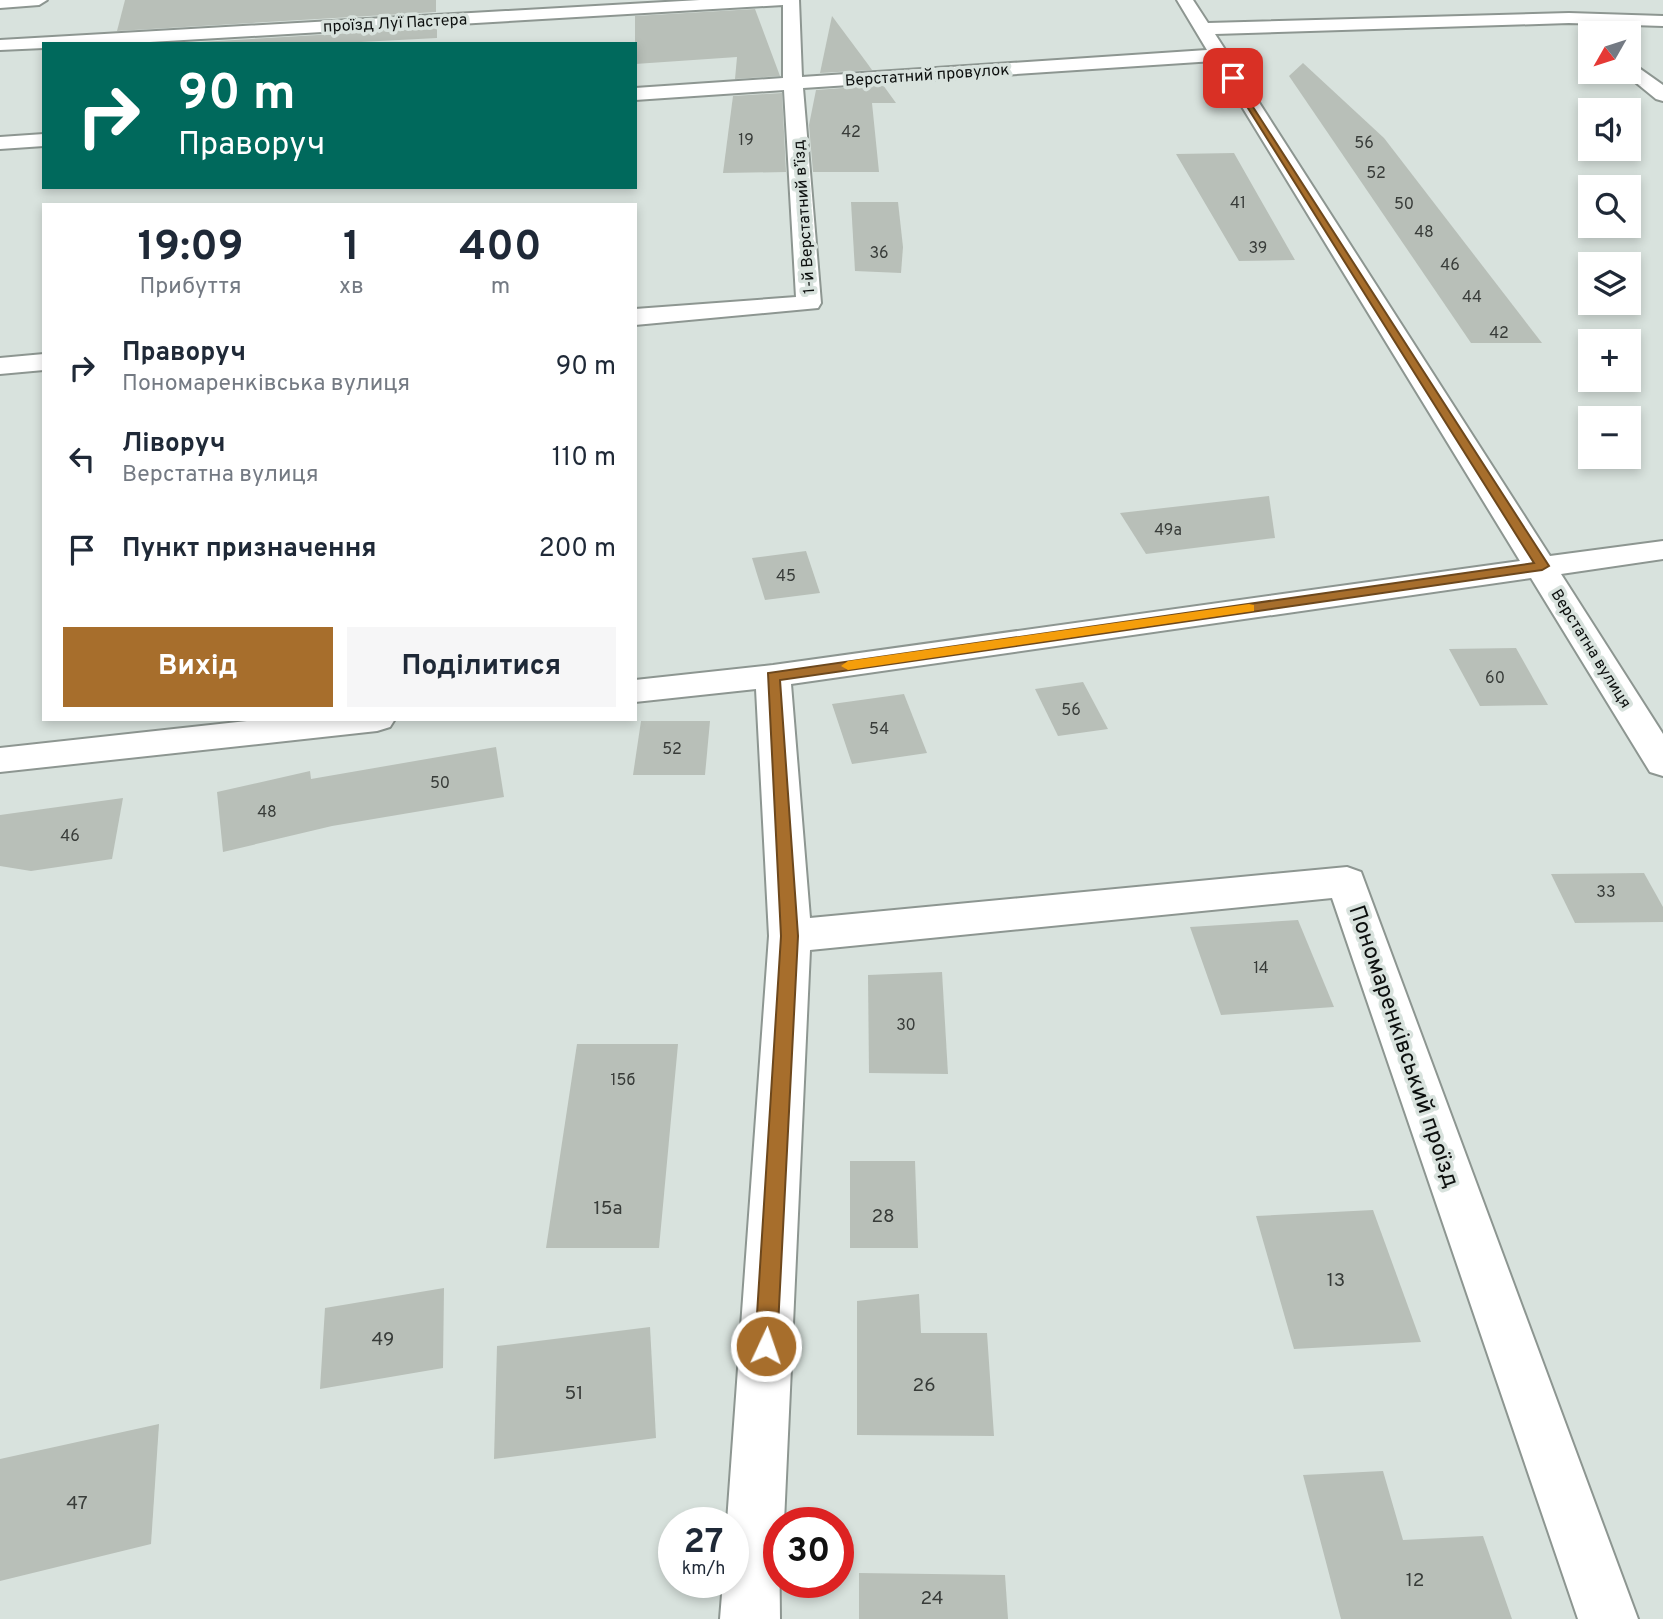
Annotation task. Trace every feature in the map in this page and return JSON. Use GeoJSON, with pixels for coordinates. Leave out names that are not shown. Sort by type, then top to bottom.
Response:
{"type":"FeatureCollection","features":[{"type":"Feature","properties":{"kind":"street"},"geometry":{"type":"LineString","coordinates":[[0,3],[38,0]]}},
{"type":"Feature","properties":{"kind":"street"},"geometry":{"type":"LineString","coordinates":[[790,0],[793,82]]}},
{"type":"Feature","properties":{"kind":"street","name":"проїзд Луї Пастера"},"geometry":{"type":"LineString","coordinates":[[53,42],[790,0]]}},
{"type":"Feature","properties":{"kind":"street","name":"Верстатна вулиця"},"geometry":{"type":"LineString","coordinates":[[1185,0],[1663,763]]}},
{"type":"Feature","properties":{"kind":"street"},"geometry":{"type":"LineString","coordinates":[[1548,0],[1578,25]]}},
{"type":"Feature","properties":{"kind":"street"},"geometry":{"type":"LineString","coordinates":[[1201,29],[1569,18],[1663,21]]}},
{"type":"Feature","properties":{"kind":"street","name":"проїзд Луї Пастера"},"geometry":{"type":"LineString","coordinates":[[0,45],[42,43]]}},
{"type":"Feature","properties":{"kind":"street","name":"Верстатний провулок"},"geometry":{"type":"LineString","coordinates":[[637,94],[1218,55]]}},
{"type":"Feature","properties":{"kind":"street"},"geometry":{"type":"LineString","coordinates":[[1642,78],[1663,95]]}},
{"type":"Feature","properties":{"kind":"street","name":"1-й Верстатний в’їзд"},"geometry":{"type":"LineString","coordinates":[[637,317],[808,303],[793,82]]}},
{"type":"Feature","properties":{"kind":"street"},"geometry":{"type":"LineString","coordinates":[[0,144],[42,140]]}},
{"type":"Feature","properties":{"kind":"street"},"geometry":{"type":"LineString","coordinates":[[0,366],[42,362]]}},
{"type":"Feature","properties":{"kind":"street"},"geometry":{"type":"LineString","coordinates":[[637,691],[773,676],[1663,550]]}},
{"type":"Feature","properties":{"kind":"street"},"geometry":{"type":"LineString","coordinates":[[748,1619],[790,936],[773,676]]}},
{"type":"Feature","properties":{"kind":"street"},"geometry":{"type":"LineString","coordinates":[[0,760],[359,721]]}},
{"type":"Feature","properties":{"kind":"street","name":"Пономаренківський проїзд"},"geometry":{"type":"LineString","coordinates":[[790,936],[1347,881],[1608,1619]]}},
{"type":"Feature","properties":{"kind":"building"},"geometry":{"type":"Polygon","coordinates":[[[125,0],[436,0],[436,12],[117,31],[125,0]]]}},
{"type":"Feature","properties":{"kind":"building"},"geometry":{"type":"Polygon","coordinates":[[[755,9],[780,76],[735,79],[737,57],[637,64],[635,16],[755,9]]]}},
{"type":"Feature","properties":{"kind":"building"},"geometry":{"type":"Polygon","coordinates":[[[832,16],[867,63],[872,70],[820,73],[832,16]]]}},
{"type":"Feature","properties":{"kind":"building"},"geometry":{"type":"Polygon","coordinates":[[[437,28],[437,38],[361,42],[199,42],[437,28]]]}},
{"type":"Feature","properties":{"kind":"building"},"geometry":{"type":"Polygon","coordinates":[[[1303,63],[1384,138],[1542,343],[1471,343],[1289,76],[1303,63]]]}},
{"type":"Feature","properties":{"kind":"building"},"geometry":{"type":"Polygon","coordinates":[[[883,85],[896,103],[872,103],[879,172],[813,172],[809,125],[816,90],[883,85]]]}},
{"type":"Feature","properties":{"kind":"building"},"geometry":{"type":"Polygon","coordinates":[[[782,93],[786,172],[723,173],[733,96],[782,93]]]}},
{"type":"Feature","properties":{"kind":"building"},"geometry":{"type":"Polygon","coordinates":[[[1234,153],[1295,260],[1239,261],[1176,154],[1234,153]]]}},
{"type":"Feature","properties":{"kind":"building"},"geometry":{"type":"Polygon","coordinates":[[[851,202],[898,202],[903,247],[901,273],[855,271],[851,202]]]}},
{"type":"Feature","properties":{"kind":"building"},"geometry":{"type":"Polygon","coordinates":[[[1269,496],[1275,538],[1146,554],[1120,513],[1269,496]]]}},
{"type":"Feature","properties":{"kind":"building"},"geometry":{"type":"Polygon","coordinates":[[[806,551],[820,593],[765,600],[752,558],[806,551]]]}},
{"type":"Feature","properties":{"kind":"building"},"geometry":{"type":"Polygon","coordinates":[[[1516,648],[1548,705],[1480,706],[1449,649],[1516,648]]]}},
{"type":"Feature","properties":{"kind":"building"},"geometry":{"type":"Polygon","coordinates":[[[1083,682],[1108,729],[1058,736],[1035,689],[1083,682]]]}},
{"type":"Feature","properties":{"kind":"building"},"geometry":{"type":"Polygon","coordinates":[[[904,694],[927,753],[852,764],[832,704],[904,694]]]}},
{"type":"Feature","properties":{"kind":"building"},"geometry":{"type":"Polygon","coordinates":[[[641,721],[710,721],[705,775],[633,775],[641,721]]]}},
{"type":"Feature","properties":{"kind":"building"},"geometry":{"type":"Polygon","coordinates":[[[496,747],[504,797],[332,826],[223,852],[217,792],[310,771],[311,779],[496,747]]]}},
{"type":"Feature","properties":{"kind":"building"},"geometry":{"type":"Polygon","coordinates":[[[123,798],[112,859],[31,871],[0,866],[0,815],[123,798]]]}},
{"type":"Feature","properties":{"kind":"building"},"geometry":{"type":"Polygon","coordinates":[[[1644,873],[1663,907],[1663,922],[1575,923],[1551,874],[1644,873]]]}},
{"type":"Feature","properties":{"kind":"building"},"geometry":{"type":"Polygon","coordinates":[[[1298,920],[1334,1007],[1221,1015],[1190,927],[1298,920]]]}},
{"type":"Feature","properties":{"kind":"building"},"geometry":{"type":"Polygon","coordinates":[[[942,972],[948,1074],[869,1073],[868,975],[942,972]]]}},
{"type":"Feature","properties":{"kind":"building"},"geometry":{"type":"Polygon","coordinates":[[[577,1044],[678,1044],[659,1248],[546,1248],[577,1044]]]}},
{"type":"Feature","properties":{"kind":"building"},"geometry":{"type":"Polygon","coordinates":[[[850,1161],[915,1161],[918,1248],[850,1248],[850,1161]]]}},
{"type":"Feature","properties":{"kind":"building"},"geometry":{"type":"Polygon","coordinates":[[[1373,1210],[1421,1342],[1294,1349],[1256,1216],[1373,1210]]]}},
{"type":"Feature","properties":{"kind":"building"},"geometry":{"type":"Polygon","coordinates":[[[444,1288],[443,1368],[320,1389],[325,1308],[444,1288]]]}},
{"type":"Feature","properties":{"kind":"building"},"geometry":{"type":"Polygon","coordinates":[[[919,1294],[921,1333],[987,1333],[994,1436],[857,1435],[857,1301],[919,1294]]]}},
{"type":"Feature","properties":{"kind":"building"},"geometry":{"type":"Polygon","coordinates":[[[650,1327],[656,1438],[494,1459],[497,1346],[650,1327]]]}},
{"type":"Feature","properties":{"kind":"building"},"geometry":{"type":"Polygon","coordinates":[[[159,1424],[151,1544],[0,1581],[0,1459],[159,1424]]]}},
{"type":"Feature","properties":{"kind":"building"},"geometry":{"type":"Polygon","coordinates":[[[1383,1471],[1403,1540],[1483,1536],[1512,1619],[1341,1619],[1303,1475],[1383,1471]]]}},
{"type":"Feature","properties":{"kind":"building"},"geometry":{"type":"Polygon","coordinates":[[[859,1573],[1005,1575],[1008,1619],[859,1619],[859,1573]]]}},
{"type":"Feature","properties":{"kind":"slow traffic"},"geometry":{"type":"LineString","coordinates":[[848,666],[1249,608]]}},
{"type":"Feature","properties":{"kind":"route"},"geometry":{"type":"LineString","coordinates":[[766,1346],[790,936],[773,676],[1542,566],[1233,78]]}}]}
